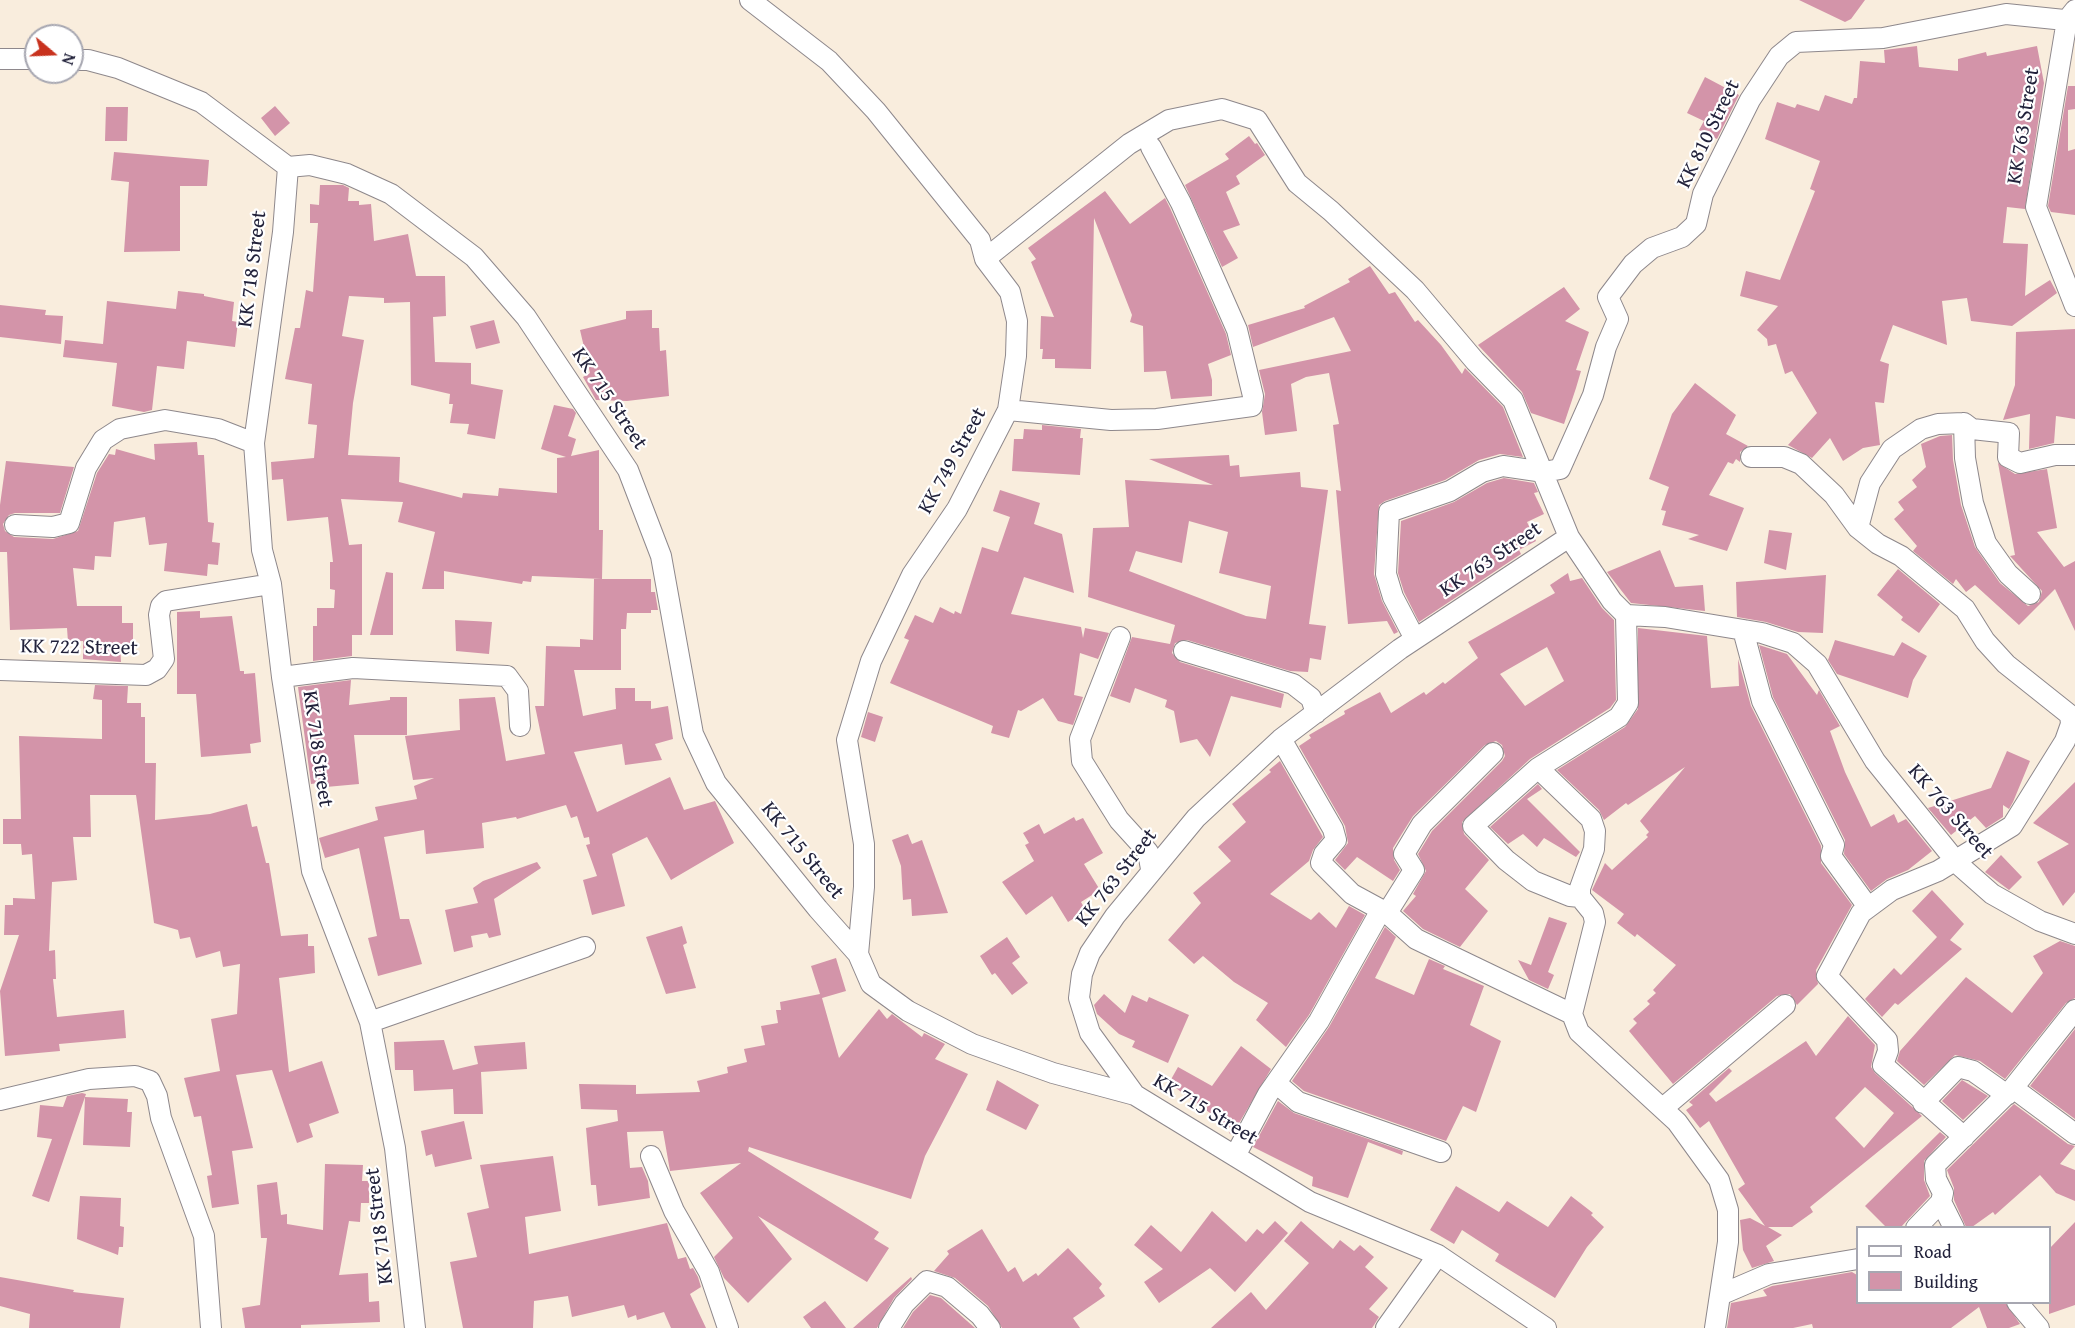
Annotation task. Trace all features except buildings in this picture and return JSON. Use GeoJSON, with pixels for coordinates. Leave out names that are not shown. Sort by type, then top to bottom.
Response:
{"type":"FeatureCollection","features":[{"type":"Feature","properties":{"kind":"street","name":"KK 749 Street"},"geometry":{"type":"LineString","coordinates":[[750,0],[829,61],[876,111],[980,240],[985,259],[1010,292],[1017,321],[1016,356],[1008,410],[957,509],[912,574],[871,661],[847,740],[864,844],[864,887],[858,954]]}},
{"type":"Feature","properties":{"kind":"street","name":"KK 810 Street"},"geometry":{"type":"LineString","coordinates":[[1544,472],[1560,469],[1593,395],[1606,347],[1618,320],[1608,297],[1633,264],[1652,248],[1682,237],[1696,224],[1703,194],[1739,121],[1779,56],[1796,42],[1883,38],[2006,14],[2072,17]]}},
{"type":"Feature","properties":{"kind":"street","name":"KK 763 Street"},"geometry":{"type":"LineString","coordinates":[[2072,17],[2036,207],[2075,306]]}},
{"type":"Feature","properties":{"kind":"street"},"geometry":{"type":"LineString","coordinates":[[0,59],[24,59]]}},
{"type":"Feature","properties":{"kind":"street"},"geometry":{"type":"LineString","coordinates":[[84,60],[118,68],[201,102],[288,167]]}},
{"type":"Feature","properties":{"kind":"street"},"geometry":{"type":"LineString","coordinates":[[985,259],[1120,151],[1168,120],[1222,109],[1257,120],[1297,183],[1331,211],[1415,290],[1475,361],[1513,400],[1569,537]]}},
{"type":"Feature","properties":{"kind":"street"},"geometry":{"type":"LineString","coordinates":[[1008,410],[1111,420],[1157,419],[1252,406],[1253,396],[1237,330],[1182,203],[1151,147]]}},
{"type":"Feature","properties":{"kind":"street","name":"KK 715 Street"},"geometry":{"type":"LineString","coordinates":[[288,167],[310,165],[347,174],[392,194],[474,257],[526,317],[628,470],[661,556],[693,734],[716,783],[818,909],[858,954],[871,984],[908,1011],[972,1044],[1053,1072],[1135,1095],[1310,1202],[1438,1255],[1546,1328]]}},
{"type":"Feature","properties":{"kind":"street","name":"KK 718 Street"},"geometry":{"type":"LineString","coordinates":[[288,167],[282,243],[254,443],[262,550],[271,584],[282,677],[312,871],[370,1022],[395,1148],[415,1328]]}},
{"type":"Feature","properties":{"kind":"street"},"geometry":{"type":"LineString","coordinates":[[15,525],[53,527],[69,523],[86,468],[103,440],[120,429],[165,420],[218,429],[254,443]]}},
{"type":"Feature","properties":{"kind":"street"},"geometry":{"type":"LineString","coordinates":[[1965,423],[1965,458],[1973,503],[1986,543],[2008,574],[2030,594]]}},
{"type":"Feature","properties":{"kind":"street"},"geometry":{"type":"LineString","coordinates":[[1858,528],[1870,483],[1892,449],[1921,429],[1938,424],[1965,423],[1972,429],[2009,433],[2008,457],[2019,463],[2055,455],[2075,455]]}},
{"type":"Feature","properties":{"kind":"street"},"geometry":{"type":"LineString","coordinates":[[1751,457],[1784,457],[1800,464],[1834,495],[1858,528],[1878,544],[1901,556],[1965,609],[1985,641],[2006,664],[2070,715],[2071,724],[2065,741],[2012,826],[1938,871],[1892,890],[1861,913],[1827,976],[1887,1040],[1888,1051],[1883,1065],[1923,1103],[1964,1137]]}},
{"type":"Feature","properties":{"kind":"street"},"geometry":{"type":"LineString","coordinates":[[1415,639],[1393,597],[1386,574],[1389,512],[1450,491],[1482,472],[1503,466],[1544,472]]}},
{"type":"Feature","properties":{"kind":"street","name":"KK 763 Street"},"geometry":{"type":"LineString","coordinates":[[1135,1095],[1090,1033],[1079,998],[1082,974],[1090,953],[1114,916],[1196,818],[1281,739],[1415,639],[1569,537],[1612,601],[1626,615],[1665,617],[1762,633],[1792,643],[1816,664],[1875,761],[1955,860],[1992,894],[2040,921],[2075,934]]}},
{"type":"Feature","properties":{"kind":"street","name":"KK 722 Street"},"geometry":{"type":"LineString","coordinates":[[0,670],[146,675],[157,669],[164,659],[159,615],[161,606],[166,602],[271,584]]}},
{"type":"Feature","properties":{"kind":"street"},"geometry":{"type":"LineString","coordinates":[[1580,897],[1570,896],[1533,880],[1506,860],[1473,826],[1538,768],[1619,717],[1628,703],[1626,615]]}},
{"type":"Feature","properties":{"kind":"street"},"geometry":{"type":"LineString","coordinates":[[1743,630],[1762,701],[1834,845],[1830,856],[1869,907]]}},
{"type":"Feature","properties":{"kind":"street"},"geometry":{"type":"LineString","coordinates":[[1120,637],[1080,739],[1082,761],[1119,820],[1148,852],[1151,869]]}},
{"type":"Feature","properties":{"kind":"street"},"geometry":{"type":"LineString","coordinates":[[1184,651],[1293,684],[1311,698],[1316,713]]}},
{"type":"Feature","properties":{"kind":"street"},"geometry":{"type":"LineString","coordinates":[[282,677],[353,668],[507,676],[518,691],[520,726]]}},
{"type":"Feature","properties":{"kind":"street"},"geometry":{"type":"LineString","coordinates":[[1281,739],[1333,829],[1336,840],[1324,854],[1322,863],[1352,894],[1384,911],[1416,939],[1572,1014]]}},
{"type":"Feature","properties":{"kind":"street"},"geometry":{"type":"LineString","coordinates":[[1234,1156],[1276,1083],[1324,1012],[1384,911],[1414,870],[1404,854],[1422,824],[1493,753]]}},
{"type":"Feature","properties":{"kind":"street"},"geometry":{"type":"LineString","coordinates":[[1538,768],[1591,819],[1593,825],[1594,849],[1580,888],[1580,897],[1593,913],[1595,922],[1572,1014],[1579,1032],[1677,1122],[1719,1180],[1728,1210],[1728,1242],[1715,1328]]}},
{"type":"Feature","properties":{"kind":"street"},"geometry":{"type":"LineString","coordinates":[[370,1022],[585,947]]}},
{"type":"Feature","properties":{"kind":"street"},"geometry":{"type":"LineString","coordinates":[[1662,1108],[1785,1005]]}},
{"type":"Feature","properties":{"kind":"street"},"geometry":{"type":"LineString","coordinates":[[1917,1226],[1941,1202],[1943,1193],[1936,1179],[1935,1165],[2010,1091],[2075,1010]]}},
{"type":"Feature","properties":{"kind":"street"},"geometry":{"type":"LineString","coordinates":[[1923,1103],[1958,1067],[1973,1071],[2010,1091],[2075,1134]]}},
{"type":"Feature","properties":{"kind":"street"},"geometry":{"type":"LineString","coordinates":[[0,1100],[89,1079],[135,1076],[150,1082],[157,1096],[161,1118],[204,1236],[211,1328]]}},
{"type":"Feature","properties":{"kind":"street"},"geometry":{"type":"LineString","coordinates":[[1276,1083],[1298,1102],[1441,1152]]}},
{"type":"Feature","properties":{"kind":"street"},"geometry":{"type":"LineString","coordinates":[[651,1156],[674,1211],[709,1272],[728,1328]]}},
{"type":"Feature","properties":{"kind":"street"},"geometry":{"type":"LineString","coordinates":[[1941,1202],[1953,1226]]}},
{"type":"Feature","properties":{"kind":"street"},"geometry":{"type":"LineString","coordinates":[[1386,1328],[1438,1255]]}},
{"type":"Feature","properties":{"kind":"street"},"geometry":{"type":"LineString","coordinates":[[1720,1295],[1769,1274],[1856,1259]]}},
{"type":"Feature","properties":{"kind":"street"},"geometry":{"type":"LineString","coordinates":[[889,1328],[904,1304],[927,1281],[947,1287],[981,1316],[990,1328]]}},
{"type":"Feature","properties":{"kind":"street"},"geometry":{"type":"LineString","coordinates":[[2019,1304],[2039,1328]]}}]}
